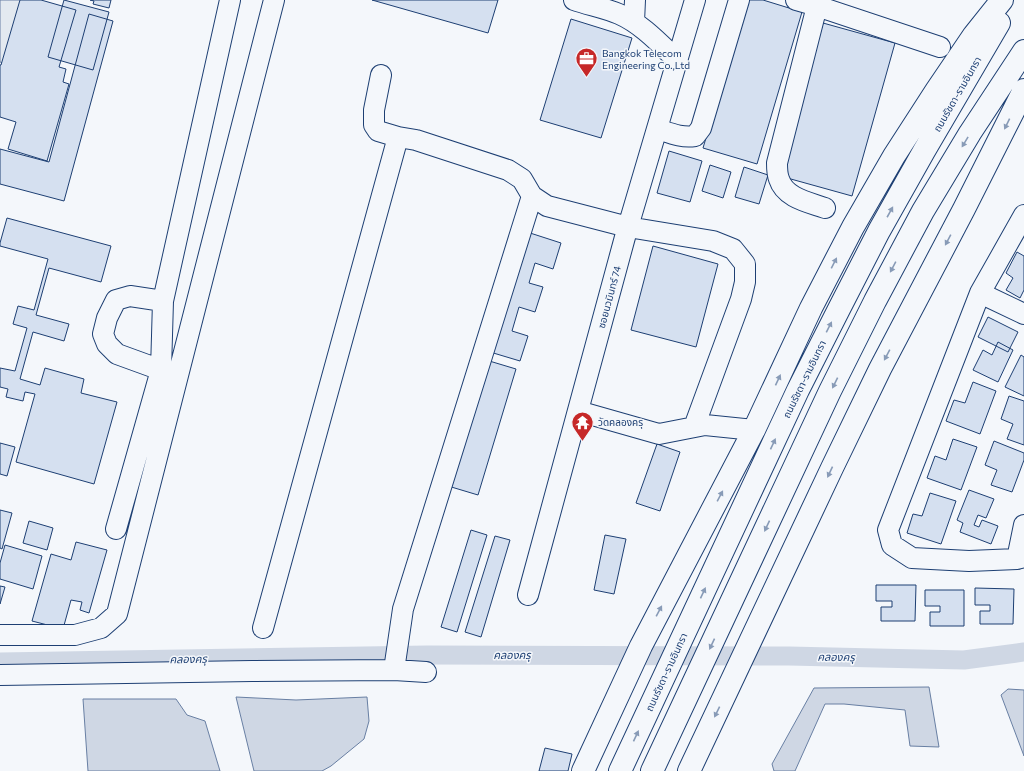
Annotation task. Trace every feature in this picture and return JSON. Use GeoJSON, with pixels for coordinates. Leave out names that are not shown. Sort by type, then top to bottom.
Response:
{"type":"FeatureCollection","features":[{"type":"Feature","properties":{"kind":"main road"},"geometry":{"type":"LineString","coordinates":[[582,771],[626,676],[754,430],[811,308],[853,227],[894,156],[936,91],[974,36],[1002,0]]}},
{"type":"Feature","properties":{"kind":"main road","name":"ถนนรัชดา-รามอินทรา"},"geometry":{"type":"LineString","coordinates":[[620,771],[798,390],[879,231],[924,151],[1013,0]]}},
{"type":"Feature","properties":{"kind":"main road"},"geometry":{"type":"LineString","coordinates":[[652,771],[830,391],[868,315],[923,211],[970,133],[1024,50]]}},
{"type":"Feature","properties":{"kind":"main road"},"geometry":{"type":"LineString","coordinates":[[689,771],[880,369],[964,209],[1024,90]]}},
{"type":"Feature","properties":{"kind":"street"},"geometry":{"type":"LineString","coordinates":[[116,529],[161,370],[163,302],[230,0]]}},
{"type":"Feature","properties":{"kind":"street"},"geometry":{"type":"LineString","coordinates":[[0,634],[75,635],[101,628],[117,614],[274,0]]}},
{"type":"Feature","properties":{"kind":"street"},"geometry":{"type":"LineString","coordinates":[[574,0],[618,14],[634,22],[653,37],[678,61]]}},
{"type":"Feature","properties":{"kind":"street"},"geometry":{"type":"LineString","coordinates":[[634,22],[635,0]]}},
{"type":"Feature","properties":{"kind":"street","name":"ซอยนวมินทร์ 74"},"geometry":{"type":"LineString","coordinates":[[528,595],[628,227],[696,0]]}},
{"type":"Feature","properties":{"kind":"street"},"geometry":{"type":"LineString","coordinates":[[657,129],[688,137],[695,136],[701,128],[739,0]]}},
{"type":"Feature","properties":{"kind":"street"},"geometry":{"type":"LineString","coordinates":[[796,0],[940,47]]}},
{"type":"Feature","properties":{"kind":"street"},"geometry":{"type":"LineString","coordinates":[[817,6],[777,163],[778,178],[784,190],[799,199],[825,208]]}},
{"type":"Feature","properties":{"kind":"street"},"geometry":{"type":"LineString","coordinates":[[381,75],[374,110],[374,125],[378,131],[398,137],[416,140],[508,170],[522,179],[532,196],[548,206],[628,227],[713,241],[733,249],[745,264],[746,282],[694,427]]}},
{"type":"Feature","properties":{"kind":"street"},"geometry":{"type":"LineString","coordinates":[[263,628],[398,137]]}},
{"type":"Feature","properties":{"kind":"street"},"geometry":{"type":"LineString","coordinates":[[395,667],[402,609],[532,196]]}},
{"type":"Feature","properties":{"kind":"street"},"geometry":{"type":"LineString","coordinates":[[1024,215],[980,293],[888,530],[892,545],[912,558],[969,561],[1020,558],[1024,525]]}},
{"type":"Feature","properties":{"kind":"street"},"geometry":{"type":"LineString","coordinates":[[980,293],[1024,314]]}},
{"type":"Feature","properties":{"kind":"street"},"geometry":{"type":"LineString","coordinates":[[161,370],[117,354],[107,344],[103,334],[107,318],[116,300],[130,296],[163,302]]}},
{"type":"Feature","properties":{"kind":"street"},"geometry":{"type":"LineString","coordinates":[[578,411],[659,434],[705,425],[754,430]]}},
{"type":"Feature","properties":{"kind":"street"},"geometry":{"type":"LineString","coordinates":[[0,675],[395,667],[426,672]]}},
{"type":"Feature","properties":{"kind":"shaded area"},"geometry":{"type":"Polygon","coordinates":[[[0,0],[28,0],[9,65],[0,62],[0,0]]]}},
{"type":"Feature","properties":{"kind":"shaded area"},"geometry":{"type":"Polygon","coordinates":[[[929,687],[939,747],[910,746],[905,710],[844,704],[825,704],[795,771],[774,771],[772,764],[814,688],[929,687]]]}},
{"type":"Feature","properties":{"kind":"shaded area"},"geometry":{"type":"Polygon","coordinates":[[[1008,689],[1024,690],[1024,756],[1001,695],[1008,689]]]}},
{"type":"Feature","properties":{"kind":"shaded area"},"geometry":{"type":"Polygon","coordinates":[[[236,697],[296,700],[367,697],[369,721],[364,739],[331,766],[322,771],[254,771],[236,697]]]}},
{"type":"Feature","properties":{"kind":"shaded area"},"geometry":{"type":"Polygon","coordinates":[[[83,699],[176,699],[187,715],[205,721],[220,771],[88,771],[83,699]]]}},
{"type":"Feature","properties":{"kind":"building"},"geometry":{"type":"Polygon","coordinates":[[[20,0],[41,0],[76,10],[59,67],[66,69],[63,82],[69,84],[47,161],[8,149],[16,122],[0,117],[0,65],[20,0]]]}},
{"type":"Feature","properties":{"kind":"building"},"geometry":{"type":"Polygon","coordinates":[[[64,0],[109,12],[93,70],[48,57],[64,0]]]}},
{"type":"Feature","properties":{"kind":"building"},"geometry":{"type":"Polygon","coordinates":[[[90,0],[111,0],[109,8],[93,4],[94,1],[90,0]]]}},
{"type":"Feature","properties":{"kind":"building"},"geometry":{"type":"Polygon","coordinates":[[[372,0],[498,0],[488,33],[372,0]]]}},
{"type":"Feature","properties":{"kind":"building"},"geometry":{"type":"Polygon","coordinates":[[[747,0],[763,0],[802,12],[757,164],[703,148],[747,0]]]}},
{"type":"Feature","properties":{"kind":"building"},"geometry":{"type":"Polygon","coordinates":[[[89,14],[113,21],[64,201],[0,184],[0,149],[49,162],[89,14]]]}},
{"type":"Feature","properties":{"kind":"building","name":"Bangkok Telecom Engineering Co.,Ltd"},"geometry":{"type":"Polygon","coordinates":[[[571,19],[632,38],[601,138],[540,120],[571,19]]]}},
{"type":"Feature","properties":{"kind":"building"},"geometry":{"type":"Polygon","coordinates":[[[823,23],[895,43],[852,196],[780,176],[823,23]]]}},
{"type":"Feature","properties":{"kind":"building"},"geometry":{"type":"Polygon","coordinates":[[[669,151],[702,161],[690,202],[657,193],[669,151]]]}},
{"type":"Feature","properties":{"kind":"building"},"geometry":{"type":"Polygon","coordinates":[[[710,165],[731,172],[723,198],[702,191],[710,165]]]}},
{"type":"Feature","properties":{"kind":"building"},"geometry":{"type":"Polygon","coordinates":[[[744,167],[768,175],[759,204],[735,197],[744,167]]]}},
{"type":"Feature","properties":{"kind":"building"},"geometry":{"type":"Polygon","coordinates":[[[7,218],[111,246],[101,282],[49,268],[36,315],[69,324],[64,341],[33,332],[20,379],[40,385],[45,368],[84,379],[81,393],[117,402],[94,484],[16,462],[35,394],[25,392],[23,401],[6,397],[8,389],[0,387],[0,368],[15,371],[27,328],[13,324],[18,306],[34,310],[48,259],[0,246],[7,218]]]}},
{"type":"Feature","properties":{"kind":"building"},"geometry":{"type":"Polygon","coordinates":[[[527,232],[561,243],[553,269],[535,263],[529,283],[543,287],[535,312],[519,307],[512,331],[528,336],[520,361],[490,352],[527,232]]]}},
{"type":"Feature","properties":{"kind":"building"},"geometry":{"type":"Polygon","coordinates":[[[653,246],[718,264],[696,347],[631,330],[653,246]]]}},
{"type":"Feature","properties":{"kind":"building"},"geometry":{"type":"Polygon","coordinates":[[[1017,252],[1024,256],[1024,290],[1020,298],[1006,290],[1013,278],[1006,273],[1017,252]]]}},
{"type":"Feature","properties":{"kind":"building"},"geometry":{"type":"Polygon","coordinates":[[[988,317],[1018,332],[1008,352],[978,337],[988,317]]]}},
{"type":"Feature","properties":{"kind":"building"},"geometry":{"type":"Polygon","coordinates":[[[998,342],[1013,350],[998,382],[973,370],[983,350],[992,355],[998,342]]]}},
{"type":"Feature","properties":{"kind":"building"},"geometry":{"type":"Polygon","coordinates":[[[1021,355],[1024,357],[1024,396],[1005,387],[1021,355]]]}},
{"type":"Feature","properties":{"kind":"building"},"geometry":{"type":"Polygon","coordinates":[[[486,360],[516,369],[478,495],[448,486],[486,360]]]}},
{"type":"Feature","properties":{"kind":"building"},"geometry":{"type":"Polygon","coordinates":[[[973,382],[996,391],[980,434],[946,421],[954,400],[965,403],[973,382]]]}},
{"type":"Feature","properties":{"kind":"building"},"geometry":{"type":"Polygon","coordinates":[[[1009,396],[1024,401],[1024,445],[1007,439],[1013,424],[1001,419],[1009,396]]]}},
{"type":"Feature","properties":{"kind":"building"},"geometry":{"type":"Polygon","coordinates":[[[953,439],[977,447],[961,490],[927,478],[935,456],[946,460],[953,439]]]}},
{"type":"Feature","properties":{"kind":"building"},"geometry":{"type":"Polygon","coordinates":[[[994,441],[1024,453],[1024,460],[1012,492],[991,485],[997,470],[985,465],[994,441]]]}},
{"type":"Feature","properties":{"kind":"building"},"geometry":{"type":"Polygon","coordinates":[[[0,443],[15,447],[7,476],[0,474],[0,443]]]}},
{"type":"Feature","properties":{"kind":"building"},"geometry":{"type":"Polygon","coordinates":[[[657,444],[680,452],[660,511],[636,503],[657,444]]]}},
{"type":"Feature","properties":{"kind":"building"},"geometry":{"type":"Polygon","coordinates":[[[969,490],[994,499],[986,518],[978,515],[974,525],[979,527],[982,520],[998,526],[991,544],[960,532],[963,523],[957,520],[969,490]]]}},
{"type":"Feature","properties":{"kind":"building"},"geometry":{"type":"Polygon","coordinates":[[[930,493],[956,501],[941,544],[907,533],[913,514],[922,516],[930,493]]]}},
{"type":"Feature","properties":{"kind":"building"},"geometry":{"type":"Polygon","coordinates":[[[0,510],[12,513],[2,549],[0,548],[0,510]]]}},
{"type":"Feature","properties":{"kind":"building"},"geometry":{"type":"Polygon","coordinates":[[[29,521],[53,528],[47,550],[23,543],[29,521]]]}},
{"type":"Feature","properties":{"kind":"building"},"geometry":{"type":"Polygon","coordinates":[[[471,530],[487,535],[457,632],[441,627],[471,530]]]}},
{"type":"Feature","properties":{"kind":"building"},"geometry":{"type":"Polygon","coordinates":[[[605,535],[626,539],[614,594],[594,590],[605,535]]]}},
{"type":"Feature","properties":{"kind":"building"},"geometry":{"type":"Polygon","coordinates":[[[495,536],[510,540],[481,637],[465,632],[495,536]]]}},
{"type":"Feature","properties":{"kind":"building"},"geometry":{"type":"Polygon","coordinates":[[[76,542],[107,550],[89,613],[80,610],[82,602],[71,600],[63,629],[32,621],[51,554],[71,560],[76,542]]]}},
{"type":"Feature","properties":{"kind":"building"},"geometry":{"type":"Polygon","coordinates":[[[5,545],[42,556],[33,589],[0,579],[0,563],[5,545]]]}},
{"type":"Feature","properties":{"kind":"building"},"geometry":{"type":"Polygon","coordinates":[[[876,585],[916,585],[915,621],[881,621],[881,607],[892,607],[892,601],[876,601],[876,585]]]}},
{"type":"Feature","properties":{"kind":"building"},"geometry":{"type":"Polygon","coordinates":[[[0,586],[5,587],[0,604],[0,586]]]}},
{"type":"Feature","properties":{"kind":"building"},"geometry":{"type":"Polygon","coordinates":[[[975,588],[1014,589],[1013,624],[980,624],[980,611],[990,611],[990,605],[975,605],[975,588]]]}},
{"type":"Feature","properties":{"kind":"building"},"geometry":{"type":"Polygon","coordinates":[[[925,590],[964,590],[964,626],[930,626],[930,612],[940,612],[940,606],[925,606],[925,590]]]}},
{"type":"Feature","properties":{"kind":"building"},"geometry":{"type":"Polygon","coordinates":[[[545,748],[572,754],[568,771],[539,771],[545,748]]]}},
{"type":"Feature","properties":{"kind":"waterway","name":"คลองครุ"},"geometry":{"type":"LineString","coordinates":[[0,662],[427,655],[789,656],[964,660],[1024,652]]}},
{"type":"Feature","properties":{"kind":"place","name":"Bangkok Telecom Engineering Co.,Ltd"},"geometry":{"type":"Point","coordinates":[586,78]}},
{"type":"Feature","properties":{"kind":"place","name":"วัดคลองครุ"},"geometry":{"type":"Point","coordinates":[582,442]}}]}
